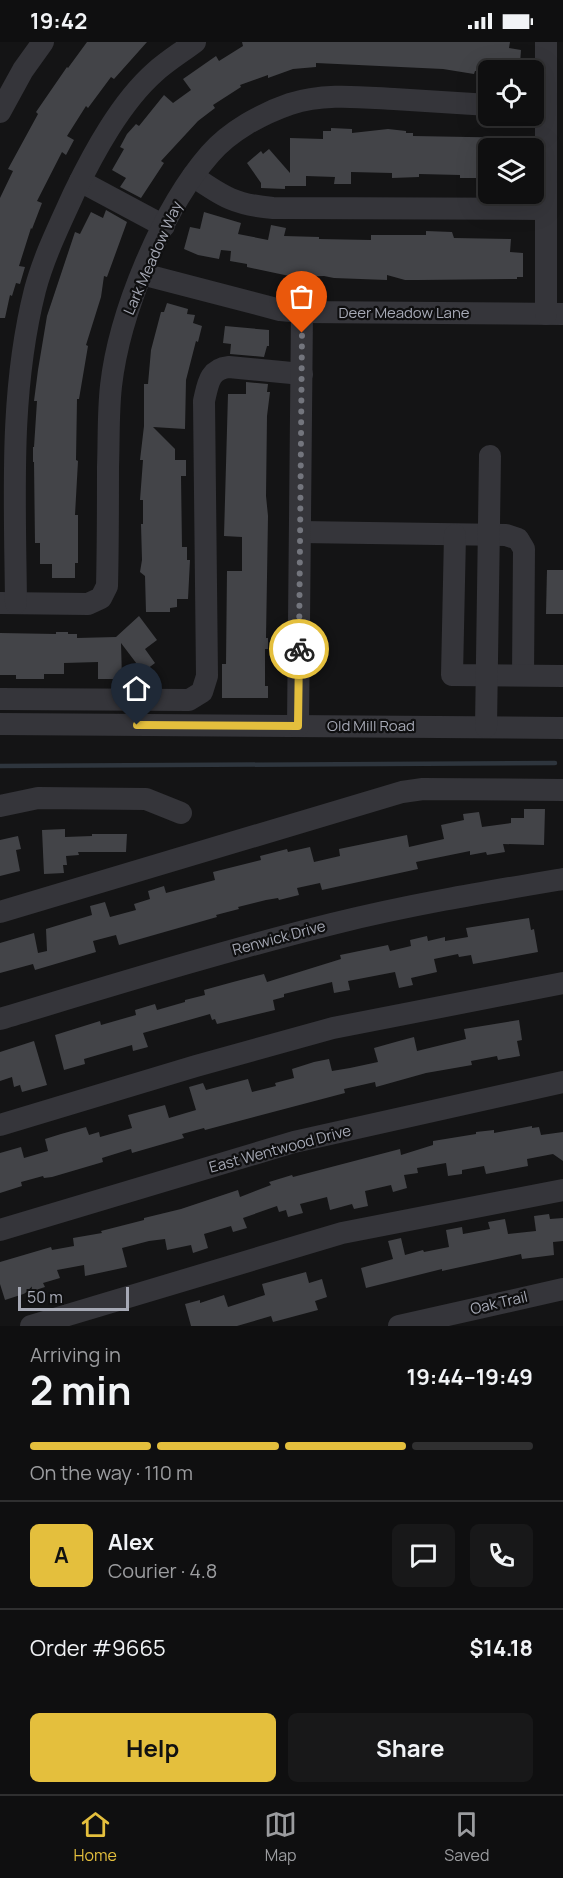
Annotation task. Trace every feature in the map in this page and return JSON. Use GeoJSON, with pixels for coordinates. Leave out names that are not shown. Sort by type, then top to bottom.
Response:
{"type":"FeatureCollection","features":[{"type":"Feature","properties":{"kind":"street"},"geometry":{"type":"LineString","coordinates":[[0,112],[22,70],[43,42]]}},
{"type":"Feature","properties":{"kind":"street"},"geometry":{"type":"LineString","coordinates":[[8,603],[15,428],[20,372],[35,289],[55,235],[102,140],[125,106],[154,72],[195,42]]}},
{"type":"Feature","properties":{"kind":"street"},"geometry":{"type":"LineString","coordinates":[[544,64],[546,42]]}},
{"type":"Feature","properties":{"kind":"street","name":"Lark Meadow Way"},"geometry":{"type":"LineString","coordinates":[[8,603],[88,604],[101,598],[107,586],[111,386],[117,349],[126,314],[164,226],[193,176],[211,153],[233,133],[260,117],[291,104],[320,98],[347,96],[478,104]]}},
{"type":"Feature","properties":{"kind":"street"},"geometry":{"type":"LineString","coordinates":[[541,126],[554,314]]}},
{"type":"Feature","properties":{"kind":"street"},"geometry":{"type":"LineString","coordinates":[[193,176],[223,197],[248,206],[546,209]]}},
{"type":"Feature","properties":{"kind":"street"},"geometry":{"type":"LineString","coordinates":[[80,181],[164,226]]}},
{"type":"Feature","properties":{"kind":"street","name":"Deer Meadow Lane"},"geometry":{"type":"LineString","coordinates":[[142,274],[280,310],[554,314]]}},
{"type":"Feature","properties":{"kind":"street"},"geometry":{"type":"LineString","coordinates":[[298,726],[302,312]]}},
{"type":"Feature","properties":{"kind":"street"},"geometry":{"type":"LineString","coordinates":[[0,699],[189,700],[202,692],[207,676],[204,401],[208,386],[212,375],[219,368],[302,374]]}},
{"type":"Feature","properties":{"kind":"street"},"geometry":{"type":"LineString","coordinates":[[486,727],[490,456]]}},
{"type":"Feature","properties":{"kind":"street"},"geometry":{"type":"LineString","coordinates":[[301,532],[506,535],[518,539],[524,549],[523,675]]}},
{"type":"Feature","properties":{"kind":"street"},"geometry":{"type":"LineString","coordinates":[[454,535],[452,675],[563,676]]}},
{"type":"Feature","properties":{"kind":"street","name":"Old Mill Road"},"geometry":{"type":"LineString","coordinates":[[0,724],[563,728]]}},
{"type":"Feature","properties":{"kind":"street"},"geometry":{"type":"LineString","coordinates":[[0,912],[402,792],[423,789],[563,790]]}},
{"type":"Feature","properties":{"kind":"street"},"geometry":{"type":"LineString","coordinates":[[0,806],[38,798],[146,799],[181,813]]}},
{"type":"Feature","properties":{"kind":"street","name":"Renwick Drive"},"geometry":{"type":"LineString","coordinates":[[0,1019],[186,963],[332,924],[459,897],[563,879]]}},
{"type":"Feature","properties":{"kind":"street"},"geometry":{"type":"LineString","coordinates":[[0,1125],[196,1066],[333,1028],[563,983]]}},
{"type":"Feature","properties":{"kind":"street","name":"East Wentwood Drive"},"geometry":{"type":"LineString","coordinates":[[0,1230],[294,1142],[563,1082]]}},
{"type":"Feature","properties":{"kind":"street"},"geometry":{"type":"LineString","coordinates":[[31,1326],[342,1233],[563,1191]]}},
{"type":"Feature","properties":{"kind":"street","name":"Oak Trail"},"geometry":{"type":"LineString","coordinates":[[402,1326],[563,1289]]}},
{"type":"Feature","properties":{"kind":"building"},"geometry":{"type":"Polygon","coordinates":[[[87,42],[147,42],[114,79],[111,77],[88,108],[86,106],[67,136],[74,140],[66,155],[62,152],[37,201],[42,203],[19,266],[25,267],[20,284],[16,283],[12,296],[10,295],[5,318],[0,318],[0,198],[13,171],[8,169],[38,114],[36,112],[87,42]]]}},
{"type":"Feature","properties":{"kind":"building"},"geometry":{"type":"Polygon","coordinates":[[[242,42],[510,42],[509,48],[521,50],[520,60],[478,60],[478,71],[474,74],[443,69],[316,63],[316,67],[293,69],[268,78],[268,75],[240,85],[241,87],[213,105],[215,108],[198,121],[161,161],[164,163],[141,198],[120,187],[126,178],[112,170],[124,149],[120,147],[127,134],[136,124],[139,126],[164,95],[173,103],[191,90],[183,79],[216,56],[219,61],[243,46],[242,42]]]}},
{"type":"Feature","properties":{"kind":"building"},"geometry":{"type":"Polygon","coordinates":[[[331,128],[352,129],[352,133],[388,129],[406,131],[406,133],[413,133],[413,136],[522,138],[478,138],[478,178],[419,174],[419,177],[392,178],[392,173],[351,172],[351,184],[334,184],[335,177],[306,176],[306,186],[285,186],[285,189],[261,188],[261,183],[247,163],[261,151],[263,154],[269,149],[290,173],[290,138],[323,139],[323,131],[331,131],[331,128]]]}},
{"type":"Feature","properties":{"kind":"building"},"geometry":{"type":"Polygon","coordinates":[[[106,210],[127,222],[107,277],[104,276],[101,297],[86,345],[88,346],[79,399],[77,399],[76,460],[78,461],[75,515],[78,515],[78,563],[75,563],[75,578],[52,578],[52,564],[40,564],[40,543],[35,543],[33,447],[37,401],[34,401],[38,370],[47,316],[75,232],[80,234],[91,212],[103,218],[106,210]]]}},
{"type":"Feature","properties":{"kind":"building"},"geometry":{"type":"Polygon","coordinates":[[[204,212],[241,223],[238,234],[268,240],[271,225],[286,228],[284,236],[319,237],[319,239],[371,240],[371,235],[426,235],[426,231],[452,232],[454,238],[511,239],[510,252],[523,253],[523,277],[517,277],[517,279],[405,280],[387,275],[387,280],[324,276],[294,277],[230,261],[231,251],[221,250],[219,259],[198,255],[184,249],[190,227],[200,229],[204,212]]]}},
{"type":"Feature","properties":{"kind":"building"},"geometry":{"type":"Polygon","coordinates":[[[167,303],[188,309],[187,314],[195,315],[193,323],[202,326],[186,380],[185,429],[153,427],[175,449],[175,460],[186,460],[186,476],[181,476],[182,547],[187,547],[187,560],[190,560],[188,599],[177,599],[177,607],[170,608],[170,612],[146,612],[145,576],[140,572],[143,500],[140,500],[143,460],[140,460],[144,426],[144,384],[148,384],[151,350],[161,312],[164,312],[167,303]]]}},
{"type":"Feature","properties":{"kind":"building"},"geometry":{"type":"Polygon","coordinates":[[[225,326],[269,330],[269,346],[267,346],[264,357],[230,354],[231,344],[223,343],[225,326]]]}},
{"type":"Feature","properties":{"kind":"building"},"geometry":{"type":"Polygon","coordinates":[[[246,382],[268,384],[267,392],[270,392],[267,416],[266,496],[268,516],[266,638],[268,638],[268,649],[265,649],[265,686],[268,686],[268,698],[222,698],[222,664],[226,664],[227,571],[242,571],[242,537],[224,536],[228,394],[246,394],[246,382]]]}},
{"type":"Feature","properties":{"kind":"building"},"geometry":{"type":"Polygon","coordinates":[[[547,570],[563,570],[563,614],[546,614],[547,570]]]}},
{"type":"Feature","properties":{"kind":"building"},"geometry":{"type":"Polygon","coordinates":[[[139,616],[157,640],[145,649],[155,663],[143,672],[121,643],[122,679],[98,679],[98,662],[64,663],[64,674],[44,674],[44,679],[16,679],[16,675],[0,675],[0,633],[56,634],[56,632],[68,632],[68,634],[77,634],[77,638],[116,637],[139,616]]]}},
{"type":"Feature","properties":{"kind":"building"},"geometry":{"type":"Polygon","coordinates":[[[524,809],[545,809],[544,845],[503,844],[505,852],[470,855],[470,851],[416,862],[418,869],[322,890],[320,883],[297,888],[299,895],[238,907],[239,909],[216,915],[217,917],[119,945],[116,935],[93,941],[96,952],[35,970],[33,964],[0,973],[0,943],[34,933],[38,953],[47,951],[46,929],[92,915],[90,906],[105,902],[110,917],[136,910],[134,904],[150,899],[148,891],[164,886],[166,893],[215,880],[213,872],[261,860],[260,856],[287,849],[288,852],[310,847],[314,862],[340,856],[339,849],[407,835],[409,847],[444,839],[441,825],[464,820],[463,814],[479,812],[482,827],[511,823],[511,818],[524,818],[524,809]]]}},
{"type":"Feature","properties":{"kind":"building"},"geometry":{"type":"Polygon","coordinates":[[[65,829],[65,837],[127,834],[126,852],[78,852],[79,855],[66,856],[67,865],[63,865],[64,873],[44,874],[42,830],[65,829]]]}},
{"type":"Feature","properties":{"kind":"building"},"geometry":{"type":"Polygon","coordinates":[[[18,836],[21,849],[16,850],[20,871],[0,876],[0,840],[18,836]]]}},
{"type":"Feature","properties":{"kind":"building"},"geometry":{"type":"Polygon","coordinates":[[[529,918],[531,930],[534,929],[538,952],[473,964],[471,955],[459,957],[458,954],[434,959],[437,972],[411,978],[413,985],[399,988],[395,972],[348,981],[350,990],[334,993],[332,982],[284,994],[284,997],[273,1000],[275,1010],[217,1024],[215,1019],[212,1020],[210,1014],[143,1033],[148,1047],[133,1051],[132,1045],[84,1059],[85,1064],[64,1070],[55,1035],[100,1021],[101,1025],[136,1015],[135,1010],[155,1004],[157,1010],[185,1002],[185,1000],[205,995],[204,990],[264,974],[267,982],[341,959],[340,955],[388,945],[390,951],[411,946],[410,940],[427,936],[428,941],[445,937],[445,941],[468,937],[466,928],[529,918]]]}},
{"type":"Feature","properties":{"kind":"building"},"geometry":{"type":"Polygon","coordinates":[[[519,1020],[522,1040],[517,1041],[520,1056],[498,1060],[497,1056],[471,1061],[472,1065],[426,1073],[376,1087],[375,1082],[344,1089],[345,1093],[182,1134],[184,1138],[132,1153],[131,1149],[102,1158],[103,1162],[52,1177],[44,1178],[43,1176],[21,1182],[22,1186],[0,1193],[0,1153],[21,1147],[24,1158],[48,1151],[45,1139],[86,1127],[89,1135],[99,1132],[100,1137],[132,1128],[128,1115],[165,1105],[169,1118],[196,1110],[189,1087],[203,1083],[206,1090],[248,1079],[252,1092],[276,1086],[275,1083],[294,1078],[292,1069],[314,1062],[329,1059],[332,1071],[350,1068],[378,1062],[374,1048],[414,1037],[417,1051],[466,1039],[464,1029],[519,1020]]]}},
{"type":"Feature","properties":{"kind":"building"},"geometry":{"type":"Polygon","coordinates":[[[34,1041],[47,1085],[22,1092],[20,1085],[14,1087],[12,1077],[0,1081],[0,1052],[34,1041]]]}},
{"type":"Feature","properties":{"kind":"building"},"geometry":{"type":"Polygon","coordinates":[[[532,1126],[532,1128],[539,1127],[541,1135],[563,1132],[563,1161],[553,1154],[527,1159],[528,1166],[486,1174],[484,1166],[462,1170],[462,1174],[448,1176],[446,1163],[417,1168],[418,1173],[404,1175],[407,1188],[393,1192],[391,1185],[365,1191],[368,1206],[354,1209],[352,1204],[330,1210],[327,1197],[300,1204],[303,1213],[288,1217],[286,1210],[279,1212],[277,1206],[243,1218],[247,1228],[233,1232],[231,1226],[204,1234],[208,1248],[193,1253],[191,1245],[167,1250],[165,1239],[149,1241],[122,1248],[127,1267],[85,1276],[84,1265],[57,1270],[60,1278],[43,1283],[45,1287],[5,1300],[0,1284],[0,1262],[51,1247],[52,1250],[74,1246],[73,1238],[102,1233],[101,1231],[181,1209],[238,1190],[240,1197],[271,1185],[269,1182],[292,1175],[293,1177],[400,1149],[401,1155],[433,1145],[433,1141],[476,1134],[476,1132],[494,1130],[494,1133],[532,1126]]]}},
{"type":"Feature","properties":{"kind":"building"},"geometry":{"type":"Polygon","coordinates":[[[549,1214],[550,1219],[563,1218],[563,1241],[553,1242],[554,1255],[522,1259],[521,1254],[442,1271],[442,1269],[366,1288],[361,1268],[393,1259],[388,1241],[401,1238],[405,1255],[423,1250],[424,1252],[449,1247],[446,1230],[462,1227],[463,1234],[490,1229],[488,1222],[505,1219],[508,1234],[536,1231],[534,1216],[549,1214]]]}},
{"type":"Feature","properties":{"kind":"building"},"geometry":{"type":"Polygon","coordinates":[[[306,1272],[309,1283],[322,1279],[327,1297],[315,1301],[318,1310],[273,1322],[271,1316],[237,1326],[191,1326],[185,1304],[200,1300],[200,1303],[224,1295],[228,1307],[265,1295],[262,1284],[306,1272]]]}},
{"type":"Feature","properties":{"kind":"waterway"},"geometry":{"type":"LineString","coordinates":[[0,766],[555,763]]}},
{"type":"Feature","properties":{"kind":"way so far"},"geometry":{"type":"LineString","coordinates":[[299,649],[302,333]]}},
{"type":"Feature","properties":{"kind":"route"},"geometry":{"type":"LineString","coordinates":[[137,725],[298,726],[299,649]]}}]}
